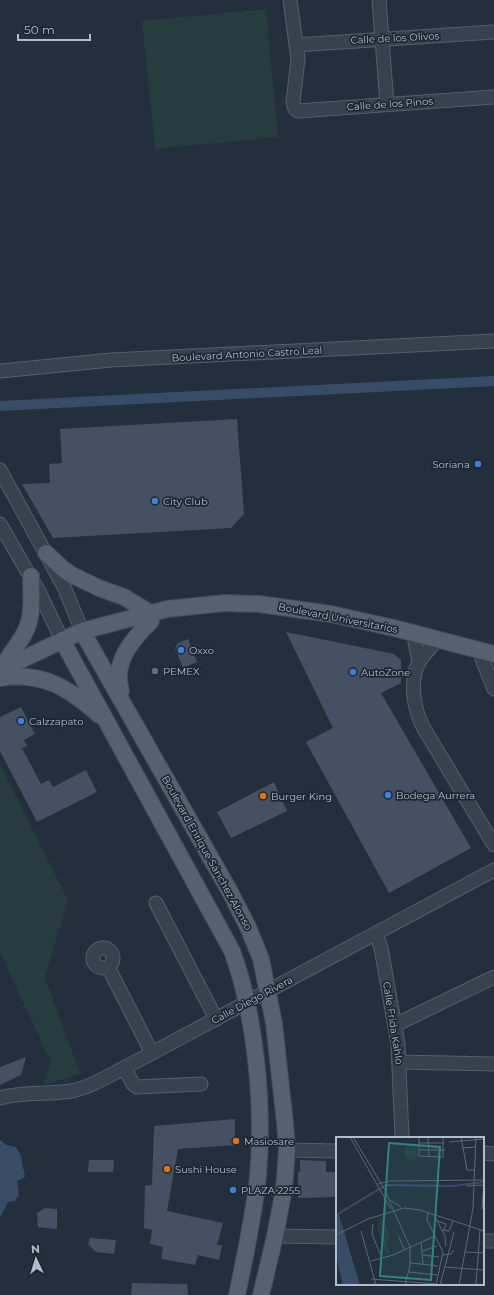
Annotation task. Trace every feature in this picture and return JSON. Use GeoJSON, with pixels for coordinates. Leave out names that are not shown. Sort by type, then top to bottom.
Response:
{"type":"FeatureCollection","features":[{"type":"Feature","properties":{"kind":"main road"},"geometry":{"type":"LineString","coordinates":[[46,553],[63,569],[72,575],[99,588],[124,597],[151,617],[135,638],[121,662],[118,684],[125,704]]}},
{"type":"Feature","properties":{"kind":"main road"},"geometry":{"type":"LineString","coordinates":[[30,576],[31,608],[29,620],[25,633],[8,655],[0,674],[30,677],[52,682],[77,695],[98,715],[106,720]]}},
{"type":"Feature","properties":{"kind":"main road","name":"Boulevard Universitarios"},"geometry":{"type":"LineString","coordinates":[[0,674],[64,644],[85,636],[96,629],[151,617],[194,605],[224,603],[259,604],[331,614],[490,658]]}},
{"type":"Feature","properties":{"kind":"main road","name":"Boulevard Enrique Sánchez Alonso"},"geometry":{"type":"LineString","coordinates":[[85,636],[125,704],[248,927],[261,958],[269,990],[280,1070],[286,1150],[286,1174],[275,1236],[260,1295]]}},
{"type":"Feature","properties":{"kind":"main road"},"geometry":{"type":"LineString","coordinates":[[64,644],[232,951],[240,972],[252,1036],[258,1096],[258,1159],[253,1215],[237,1295]]}},
{"type":"Feature","properties":{"kind":"street"},"geometry":{"type":"LineString","coordinates":[[290,0],[296,44]]}},
{"type":"Feature","properties":{"kind":"street"},"geometry":{"type":"LineString","coordinates":[[379,0],[387,104]]}},
{"type":"Feature","properties":{"kind":"street","name":"Calle de los Olivos"},"geometry":{"type":"LineString","coordinates":[[296,44],[494,32]]}},
{"type":"Feature","properties":{"kind":"street","name":"Calle de los Pinos"},"geometry":{"type":"LineString","coordinates":[[296,44],[298,59],[293,106],[298,111],[494,97]]}},
{"type":"Feature","properties":{"kind":"street","name":"Boulevard Antonio Castro Leal"},"geometry":{"type":"LineString","coordinates":[[0,371],[111,360],[494,341]]}},
{"type":"Feature","properties":{"kind":"street","name":"Boulevard Enrique Sánchez Alonso"},"geometry":{"type":"LineString","coordinates":[[0,470],[65,589],[85,636]]}},
{"type":"Feature","properties":{"kind":"street"},"geometry":{"type":"LineString","coordinates":[[0,524],[30,576],[64,644]]}},
{"type":"Feature","properties":{"kind":"street"},"geometry":{"type":"LineString","coordinates":[[416,638],[419,662],[414,694],[419,719],[494,845]]}},
{"type":"Feature","properties":{"kind":"street"},"geometry":{"type":"LineString","coordinates":[[419,662],[434,643]]}},
{"type":"Feature","properties":{"kind":"street"},"geometry":{"type":"LineString","coordinates":[[490,658],[494,689]]}},
{"type":"Feature","properties":{"kind":"street","name":"Calle Diego Rivera"},"geometry":{"type":"LineString","coordinates":[[0,1098],[20,1093],[63,1092],[80,1089],[124,1068],[494,870]]}},
{"type":"Feature","properties":{"kind":"street"},"geometry":{"type":"LineString","coordinates":[[156,903],[216,1019]]}},
{"type":"Feature","properties":{"kind":"street","name":"Calle Frida Kahlo"},"geometry":{"type":"LineString","coordinates":[[376,934],[395,1025],[400,1062],[402,1137]]}},
{"type":"Feature","properties":{"kind":"street"},"geometry":{"type":"LineString","coordinates":[[108,967],[152,1053]]}},
{"type":"Feature","properties":{"kind":"street"},"geometry":{"type":"LineString","coordinates":[[395,1025],[494,977]]}},
{"type":"Feature","properties":{"kind":"street"},"geometry":{"type":"LineString","coordinates":[[400,1062],[494,1064]]}},
{"type":"Feature","properties":{"kind":"street"},"geometry":{"type":"LineString","coordinates":[[124,1068],[133,1084],[137,1087],[201,1084]]}},
{"type":"Feature","properties":{"kind":"street"},"geometry":{"type":"LineString","coordinates":[[286,1150],[336,1151]]}},
{"type":"Feature","properties":{"kind":"street"},"geometry":{"type":"LineString","coordinates":[[484,1153],[494,1154]]}},
{"type":"Feature","properties":{"kind":"street"},"geometry":{"type":"LineString","coordinates":[[275,1236],[336,1237]]}},
{"type":"Feature","properties":{"kind":"green space"},"geometry":{"type":"Polygon","coordinates":[[[266,9],[278,137],[155,149],[142,21],[266,9]]]}},
{"type":"Feature","properties":{"kind":"green space"},"geometry":{"type":"Polygon","coordinates":[[[0,765],[68,900],[45,978],[80,1074],[43,1085],[51,1062],[0,953],[0,765]]]}},
{"type":"Feature","properties":{"kind":"water"},"geometry":{"type":"Polygon","coordinates":[[[0,1140],[6,1145],[16,1147],[21,1156],[25,1177],[17,1181],[19,1195],[15,1201],[8,1202],[0,1218],[0,1140]]]}},
{"type":"Feature","properties":{"kind":"building"},"geometry":{"type":"Polygon","coordinates":[[[237,419],[244,514],[231,528],[53,538],[22,484],[50,483],[49,464],[62,463],[60,429],[237,419]]]}},
{"type":"Feature","properties":{"kind":"building","name":"Bodega Aurrera"},"geometry":{"type":"Polygon","coordinates":[[[286,632],[394,654],[401,660],[401,683],[381,693],[471,848],[389,893],[306,742],[333,728],[286,632]]]}},
{"type":"Feature","properties":{"kind":"building"},"geometry":{"type":"Polygon","coordinates":[[[188,639],[197,662],[183,668],[175,648],[178,643],[188,639]]]}},
{"type":"Feature","properties":{"kind":"building"},"geometry":{"type":"Polygon","coordinates":[[[21,707],[35,734],[24,740],[27,746],[22,748],[41,784],[49,780],[53,787],[86,770],[97,792],[37,822],[0,751],[0,717],[21,707]]]}},
{"type":"Feature","properties":{"kind":"building","name":"Burger King"},"geometry":{"type":"Polygon","coordinates":[[[274,782],[287,811],[231,838],[217,812],[274,782]]]}},
{"type":"Feature","properties":{"kind":"building"},"geometry":{"type":"Polygon","coordinates":[[[26,1057],[21,1075],[0,1085],[0,1067],[26,1057]]]}},
{"type":"Feature","properties":{"kind":"building"},"geometry":{"type":"Polygon","coordinates":[[[235,1119],[235,1145],[178,1149],[167,1211],[223,1223],[217,1245],[222,1245],[219,1260],[198,1255],[195,1265],[161,1259],[163,1247],[150,1244],[152,1230],[144,1228],[145,1186],[152,1185],[154,1126],[235,1119]]]}},
{"type":"Feature","properties":{"kind":"building"},"geometry":{"type":"Polygon","coordinates":[[[89,1160],[114,1160],[113,1172],[88,1172],[89,1160]]]}},
{"type":"Feature","properties":{"kind":"building"},"geometry":{"type":"Polygon","coordinates":[[[300,1160],[326,1161],[326,1172],[336,1172],[336,1197],[298,1198],[298,1172],[300,1172],[300,1160]]]}},
{"type":"Feature","properties":{"kind":"building"},"geometry":{"type":"Polygon","coordinates":[[[45,1208],[57,1209],[57,1229],[38,1227],[37,1213],[45,1208]]]}},
{"type":"Feature","properties":{"kind":"building"},"geometry":{"type":"Polygon","coordinates":[[[90,1238],[116,1240],[114,1254],[96,1252],[88,1244],[90,1238]]]}},
{"type":"Feature","properties":{"kind":"building"},"geometry":{"type":"Polygon","coordinates":[[[132,1283],[187,1284],[188,1295],[131,1295],[132,1283]]]}},
{"type":"Feature","properties":{"kind":"waterway"},"geometry":{"type":"LineString","coordinates":[[0,406],[494,381]]}},
{"type":"Feature","properties":{"kind":"place","name":"Soriana"},"geometry":{"type":"Point","coordinates":[478,464]}},
{"type":"Feature","properties":{"kind":"place","name":"City Club"},"geometry":{"type":"Point","coordinates":[155,501]}},
{"type":"Feature","properties":{"kind":"place","name":"Oxxo"},"geometry":{"type":"Point","coordinates":[181,650]}},
{"type":"Feature","properties":{"kind":"place","name":"PEMEX"},"geometry":{"type":"Point","coordinates":[155,671]}},
{"type":"Feature","properties":{"kind":"place","name":"AutoZone"},"geometry":{"type":"Point","coordinates":[353,672]}},
{"type":"Feature","properties":{"kind":"place","name":"Calzzapato"},"geometry":{"type":"Point","coordinates":[21,721]}},
{"type":"Feature","properties":{"kind":"place","name":"Bodega Aurrera"},"geometry":{"type":"Point","coordinates":[388,795]}},
{"type":"Feature","properties":{"kind":"place","name":"Burger King"},"geometry":{"type":"Point","coordinates":[263,796]}},
{"type":"Feature","properties":{"kind":"place","name":"Masiosare"},"geometry":{"type":"Point","coordinates":[236,1141]}},
{"type":"Feature","properties":{"kind":"place","name":"Sushi House"},"geometry":{"type":"Point","coordinates":[167,1169]}},
{"type":"Feature","properties":{"kind":"place","name":"PLAZA 2255"},"geometry":{"type":"Point","coordinates":[233,1190]}}]}
